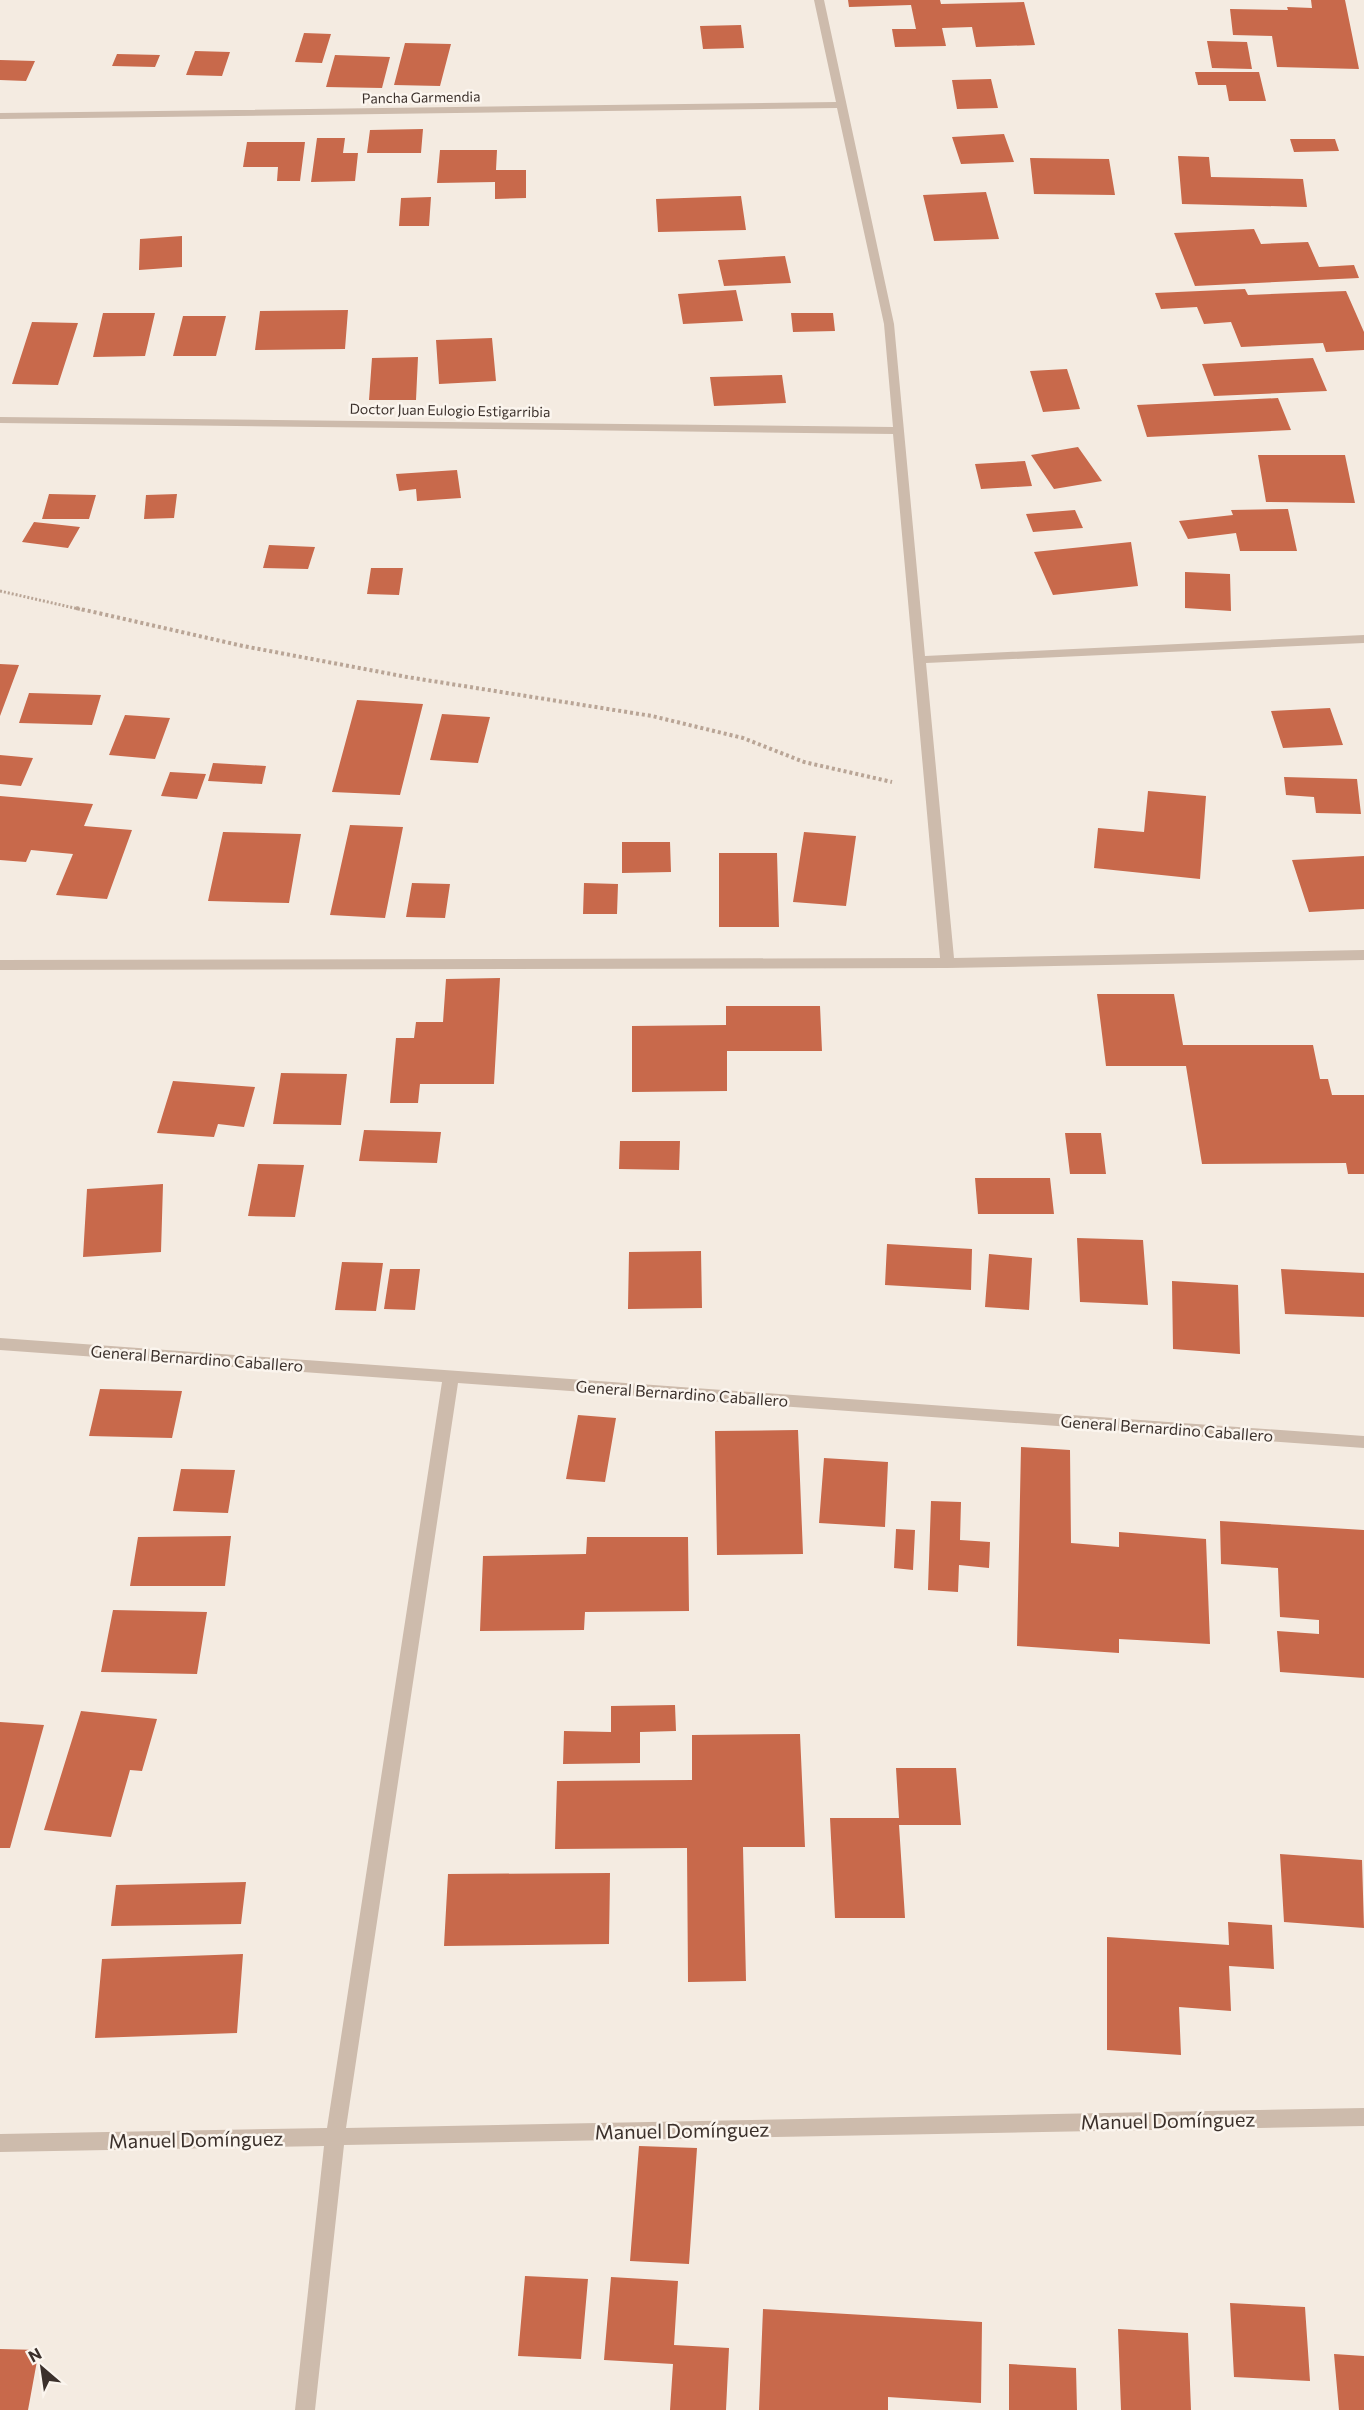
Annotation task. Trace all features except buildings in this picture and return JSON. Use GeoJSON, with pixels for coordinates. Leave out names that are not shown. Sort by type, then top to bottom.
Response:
{"type":"FeatureCollection","features":[{"type":"Feature","properties":{"kind":"street"},"geometry":{"type":"LineString","coordinates":[[819,0],[889,324],[947,963]]}},
{"type":"Feature","properties":{"kind":"street","name":"Pancha Garmendia"},"geometry":{"type":"LineString","coordinates":[[0,116],[843,105]]}},
{"type":"Feature","properties":{"kind":"street","name":"Doctor Juan Eulogio Estigarribia"},"geometry":{"type":"LineString","coordinates":[[0,420],[899,431]]}},
{"type":"Feature","properties":{"kind":"street"},"geometry":{"type":"LineString","coordinates":[[920,660],[1364,639]]}},
{"type":"Feature","properties":{"kind":"street"},"geometry":{"type":"LineString","coordinates":[[0,966],[947,963],[1364,955]]}},
{"type":"Feature","properties":{"kind":"street","name":"General Bernardino Caballero"},"geometry":{"type":"LineString","coordinates":[[0,1344],[1364,1442]]}},
{"type":"Feature","properties":{"kind":"street"},"geometry":{"type":"LineString","coordinates":[[305,2410],[335,2136],[451,1377]]}},
{"type":"Feature","properties":{"kind":"street","name":"Manuel Domínguez"},"geometry":{"type":"LineString","coordinates":[[0,2143],[1364,2117]]}},
{"type":"Feature","properties":{"kind":"path"},"geometry":{"type":"LineString","coordinates":[[0,591],[243,646],[407,677],[652,716],[703,727],[743,738],[804,762],[885,779],[932,797]]}}]}
